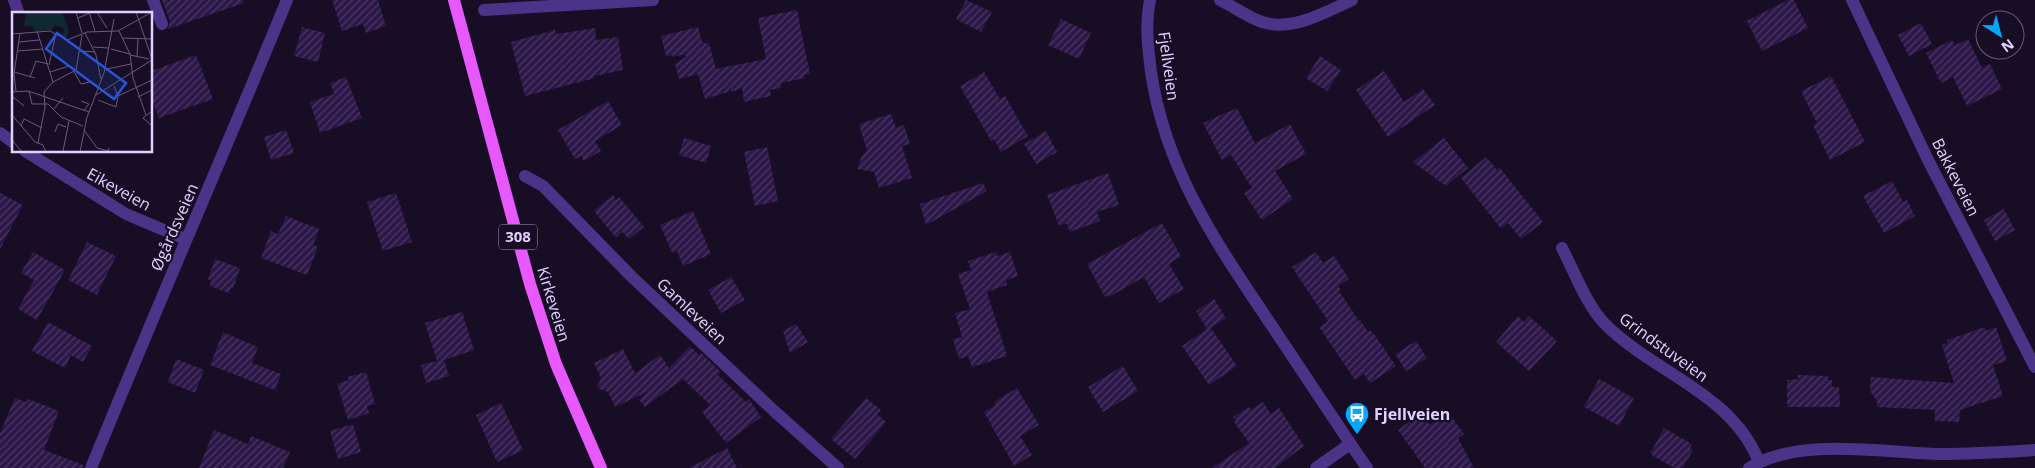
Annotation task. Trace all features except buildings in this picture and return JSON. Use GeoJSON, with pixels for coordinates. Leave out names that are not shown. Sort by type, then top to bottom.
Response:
{"type":"FeatureCollection","features":[{"type":"Feature","properties":{"kind":"main road","name":"Kirkeveien"},"geometry":{"type":"LineString","coordinates":[[454,0],[530,284],[556,364],[601,468]]}},
{"type":"Feature","properties":{"kind":"street"},"geometry":{"type":"LineString","coordinates":[[14,0],[18,12]]}},
{"type":"Feature","properties":{"kind":"street"},"geometry":{"type":"LineString","coordinates":[[153,0],[162,24]]}},
{"type":"Feature","properties":{"kind":"street","name":"Øgårdsveien"},"geometry":{"type":"LineString","coordinates":[[91,468],[287,0]]}},
{"type":"Feature","properties":{"kind":"street"},"geometry":{"type":"LineString","coordinates":[[484,10],[653,0]]}},
{"type":"Feature","properties":{"kind":"street","name":"Fjellveien"},"geometry":{"type":"LineString","coordinates":[[1150,0],[1147,29],[1154,95],[1168,145],[1188,191],[1235,270],[1367,468]]}},
{"type":"Feature","properties":{"kind":"street"},"geometry":{"type":"LineString","coordinates":[[1220,0],[1262,22],[1271,24],[1298,22],[1322,14],[1352,0]]}},
{"type":"Feature","properties":{"kind":"street","name":"Bakkeveien"},"geometry":{"type":"LineString","coordinates":[[1852,0],[1928,160],[2035,367]]}},
{"type":"Feature","properties":{"kind":"street"},"geometry":{"type":"LineString","coordinates":[[0,133],[12,142]]}},
{"type":"Feature","properties":{"kind":"street","name":"Eikeveien"},"geometry":{"type":"LineString","coordinates":[[39,156],[126,214],[185,240]]}},
{"type":"Feature","properties":{"kind":"street","name":"Gamleveien"},"geometry":{"type":"LineString","coordinates":[[525,176],[543,186],[630,276],[838,468]]}},
{"type":"Feature","properties":{"kind":"street","name":"Grindstuveien"},"geometry":{"type":"LineString","coordinates":[[1562,248],[1590,302],[1604,323],[1633,347],[1725,411],[1746,436],[1754,465],[1788,452],[1822,449],[1940,454],[2035,450]]}},
{"type":"Feature","properties":{"kind":"street"},"geometry":{"type":"LineString","coordinates":[[1316,468],[1350,444]]}},
{"type":"Feature","properties":{"kind":"place","name":"Fjellveien"},"geometry":{"type":"Point","coordinates":[1357,435]}}]}
